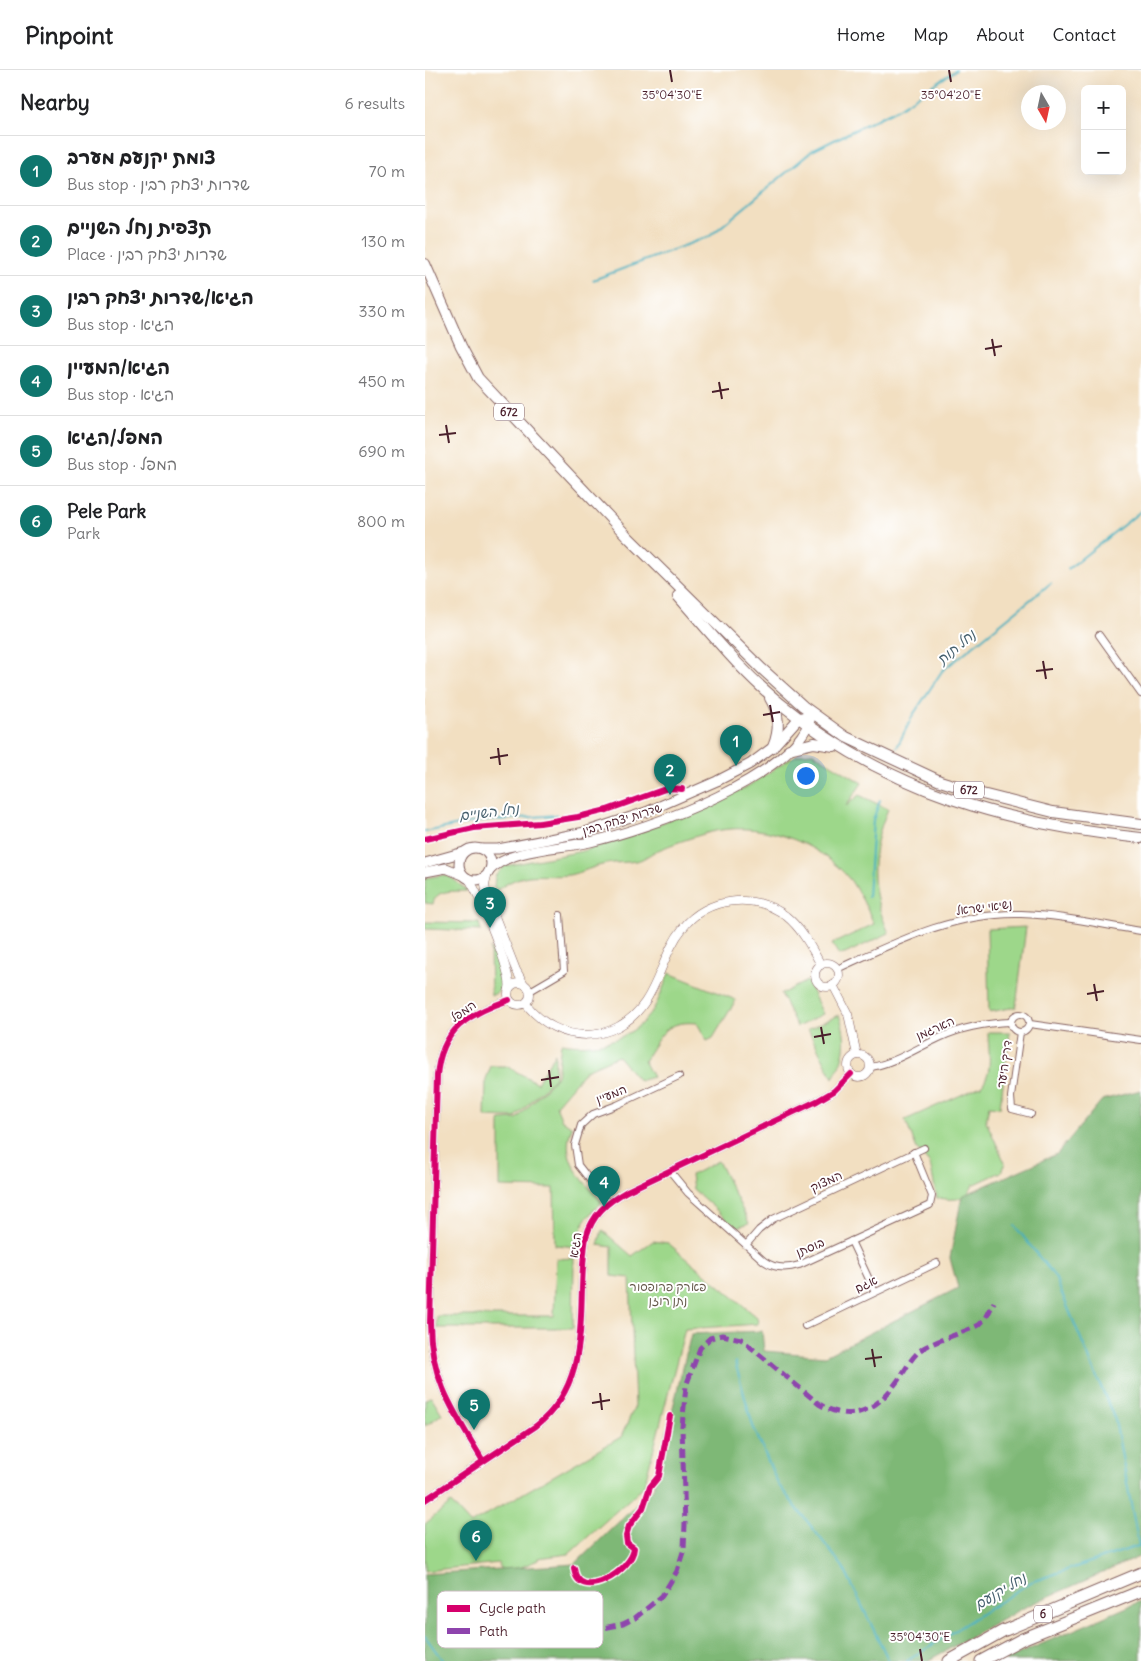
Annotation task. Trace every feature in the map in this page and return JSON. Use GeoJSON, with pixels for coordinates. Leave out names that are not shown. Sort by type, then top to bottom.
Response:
{"type":"FeatureCollection","features":[{"type":"Feature","properties":{"kind":"highway","name":"6"},"geometry":{"type":"LineString","coordinates":[[949,1661],[1003,1631],[1141,1573]]}},
{"type":"Feature","properties":{"kind":"highway","name":"6"},"geometry":{"type":"LineString","coordinates":[[981,1661],[1022,1639],[1141,1591]]}},
{"type":"Feature","properties":{"kind":"main road","name":"672"},"geometry":{"type":"LineString","coordinates":[[425,264],[461,346],[478,378],[627,536],[780,687],[812,713],[861,745],[940,781],[1053,812],[1141,824]]}},
{"type":"Feature","properties":{"kind":"main road","name":"672"},"geometry":{"type":"LineString","coordinates":[[627,536],[732,658],[799,718],[839,747],[930,792],[975,808],[1062,828],[1141,838]]}},
{"type":"Feature","properties":{"kind":"main road"},"geometry":{"type":"LineString","coordinates":[[766,690],[777,714],[778,730],[773,747]]}},
{"type":"Feature","properties":{"kind":"main road","name":"שדרות יצחק רבין"},"geometry":{"type":"LineString","coordinates":[[481,849],[498,849],[569,836],[623,821],[731,774],[773,747],[799,718],[812,713]]}},
{"type":"Feature","properties":{"kind":"main road","name":"שדרות יצחק רבין"},"geometry":{"type":"LineString","coordinates":[[489,872],[495,864],[512,857],[587,843],[653,824],[740,785],[769,766],[789,749],[809,726],[812,713]]}},
{"type":"Feature","properties":{"kind":"main road"},"geometry":{"type":"LineString","coordinates":[[789,749],[814,743],[839,747]]}},
{"type":"Feature","properties":{"kind":"main road"},"geometry":{"type":"LineString","coordinates":[[425,862],[474,848],[481,849],[489,856],[491,861],[489,872],[481,879],[465,876],[446,868],[425,872]]}},
{"type":"Feature","properties":{"kind":"main road"},"geometry":{"type":"LineString","coordinates":[[464,852],[459,864],[465,876]]}},
{"type":"Feature","properties":{"kind":"street"},"geometry":{"type":"LineString","coordinates":[[1099,635],[1141,694]]}},
{"type":"Feature","properties":{"kind":"street"},"geometry":{"type":"LineString","coordinates":[[465,876],[477,891],[508,971],[510,981],[509,1000],[517,1006],[526,1004],[530,998],[527,988],[516,970],[487,896],[485,885],[489,872]]}},
{"type":"Feature","properties":{"kind":"street"},"geometry":{"type":"LineString","coordinates":[[526,1004],[547,1024],[567,1033],[595,1034],[621,1023],[634,1014],[647,998],[671,943],[685,925],[700,912],[717,904],[735,900],[752,901],[769,906],[785,915],[798,928],[821,965]]}},
{"type":"Feature","properties":{"kind":"street","name":"נשיאי ישראל"},"geometry":{"type":"LineString","coordinates":[[837,969],[912,935],[957,921],[992,916],[1021,914],[1141,931]]}},
{"type":"Feature","properties":{"kind":"street"},"geometry":{"type":"LineString","coordinates":[[509,989],[516,984],[527,988],[563,971],[560,915]]}},
{"type":"Feature","properties":{"kind":"street"},"geometry":{"type":"LineString","coordinates":[[832,964],[837,969],[839,976],[833,985],[825,987],[816,980],[816,971],[821,965],[832,964]]}},
{"type":"Feature","properties":{"kind":"street"},"geometry":{"type":"LineString","coordinates":[[833,985],[851,1022],[857,1055]]}},
{"type":"Feature","properties":{"kind":"street","name":"המפל"},"geometry":{"type":"LineString","coordinates":[[483,1460],[446,1397],[432,1354],[430,1323],[437,1076],[441,1050],[453,1031],[474,1015],[509,1000]]}},
{"type":"Feature","properties":{"kind":"street"},"geometry":{"type":"LineString","coordinates":[[1021,1013],[1028,1018],[1029,1024],[1025,1031],[1020,1032],[1014,1030],[1011,1022],[1013,1016],[1021,1013]]}},
{"type":"Feature","properties":{"kind":"street","name":"הארגמן"},"geometry":{"type":"LineString","coordinates":[[871,1067],[892,1061],[960,1029],[988,1022],[1011,1022]]}},
{"type":"Feature","properties":{"kind":"street"},"geometry":{"type":"LineString","coordinates":[[1029,1024],[1141,1040]]}},
{"type":"Feature","properties":{"kind":"street","name":"דרך היער"},"geometry":{"type":"LineString","coordinates":[[1020,1032],[1011,1109],[1031,1114]]}},
{"type":"Feature","properties":{"kind":"street"},"geometry":{"type":"LineString","coordinates":[[857,1055],[867,1058],[871,1067],[865,1076],[857,1078],[851,1074],[848,1068],[849,1061],[857,1055]]}},
{"type":"Feature","properties":{"kind":"street","name":"הגיא"},"geometry":{"type":"LineString","coordinates":[[425,1500],[543,1420],[561,1400],[569,1385],[578,1349],[586,1237],[595,1216],[608,1203],[627,1191],[817,1101],[834,1091],[851,1074]]}},
{"type":"Feature","properties":{"kind":"street","name":"המעיין"},"geometry":{"type":"LineString","coordinates":[[608,1203],[578,1165],[575,1145],[581,1125],[593,1114],[679,1076]]}},
{"type":"Feature","properties":{"kind":"street","name":"המצוק"},"geometry":{"type":"LineString","coordinates":[[746,1245],[759,1230],[773,1219],[924,1148]]}},
{"type":"Feature","properties":{"kind":"street","name":"בוסתן"},"geometry":{"type":"LineString","coordinates":[[670,1171],[688,1193],[767,1264],[785,1268],[799,1265],[851,1242],[931,1203],[932,1196],[914,1152]]}},
{"type":"Feature","properties":{"kind":"street"},"geometry":{"type":"LineString","coordinates":[[851,1242],[875,1292]]}},
{"type":"Feature","properties":{"kind":"street","name":"אגם"},"geometry":{"type":"LineString","coordinates":[[805,1326],[937,1263]]}},
{"type":"Feature","properties":{"kind":"green space"},"geometry":{"type":"Polygon","coordinates":[[[813,753],[862,783],[846,806],[859,795],[888,809],[877,841],[874,871],[878,902],[889,933],[845,954],[839,955],[832,944],[874,924],[864,902],[851,881],[822,854],[785,836],[766,831],[726,829],[681,841],[639,860],[610,863],[569,875],[525,877],[507,883],[497,890],[494,887],[495,876],[505,866],[583,851],[625,838],[745,788],[791,758],[801,754],[813,753]]]}},
{"type":"Feature","properties":{"kind":"green space"},"geometry":{"type":"Polygon","coordinates":[[[443,875],[452,878],[467,891],[442,893],[438,895],[433,904],[425,903],[425,878],[443,875]]]}},
{"type":"Feature","properties":{"kind":"green space"},"geometry":{"type":"Polygon","coordinates":[[[425,922],[479,923],[481,931],[425,929],[425,922]]]}},
{"type":"Feature","properties":{"kind":"green space"},"geometry":{"type":"Polygon","coordinates":[[[1026,927],[1016,1007],[989,1012],[987,929],[1026,927]]]}},
{"type":"Feature","properties":{"kind":"green space"},"geometry":{"type":"Polygon","coordinates":[[[490,948],[502,968],[505,980],[499,991],[491,996],[490,948]]]}},
{"type":"Feature","properties":{"kind":"green space"},"geometry":{"type":"Polygon","coordinates":[[[669,973],[736,1000],[713,1038],[707,1041],[697,1023],[677,1024],[665,1031],[644,1061],[653,1077],[639,1081],[618,1056],[586,1070],[556,1105],[561,1119],[572,1127],[568,1149],[575,1168],[580,1177],[602,1202],[584,1221],[578,1247],[555,1245],[554,1188],[500,1187],[500,1120],[517,1119],[557,1076],[561,1043],[585,1045],[609,1041],[621,1037],[641,1024],[661,995],[669,973]]]}},
{"type":"Feature","properties":{"kind":"green space"},"geometry":{"type":"Polygon","coordinates":[[[807,981],[823,1014],[797,1027],[781,994],[807,981]]]}},
{"type":"Feature","properties":{"kind":"green space"},"geometry":{"type":"Polygon","coordinates":[[[839,1015],[844,1032],[844,1047],[841,1063],[833,1078],[808,1029],[839,1015]]]}},
{"type":"Feature","properties":{"kind":"green space"},"geometry":{"type":"Polygon","coordinates":[[[988,1032],[1010,1032],[1000,1107],[989,1106],[986,1121],[1005,1163],[1001,1172],[973,1185],[970,1191],[963,1197],[958,1199],[937,1198],[930,1164],[917,1149],[905,1120],[981,1086],[988,1074],[989,1067],[988,1032]]]}},
{"type":"Feature","properties":{"kind":"green space"},"geometry":{"type":"Polygon","coordinates":[[[555,1053],[555,1077],[515,1118],[485,1117],[486,1079],[491,1066],[506,1066],[537,1083],[555,1053]]]}},
{"type":"Feature","properties":{"kind":"green space"},"geometry":{"type":"Polygon","coordinates":[[[1141,1090],[1141,1556],[1027,1606],[927,1661],[425,1661],[425,1574],[575,1564],[653,1489],[691,1334],[762,1331],[764,1351],[825,1356],[958,1288],[950,1258],[962,1196],[1057,1154],[1102,1100],[1141,1090]]]}},
{"type":"Feature","properties":{"kind":"green space"},"geometry":{"type":"Polygon","coordinates":[[[718,1161],[749,1223],[738,1227],[733,1225],[693,1189],[691,1175],[718,1161]]]}},
{"type":"Feature","properties":{"kind":"green space","name":"פארק פרופסור נתן רוזן"},"geometry":{"type":"Polygon","coordinates":[[[602,1230],[632,1256],[653,1241],[668,1243],[757,1317],[758,1324],[685,1329],[644,1486],[569,1554],[538,1558],[538,1560],[503,1575],[498,1563],[425,1571],[425,1524],[451,1503],[470,1524],[621,1437],[635,1406],[630,1278],[612,1276],[612,1247],[598,1245],[602,1230]]]}},
{"type":"Feature","properties":{"kind":"green space"},"geometry":{"type":"Polygon","coordinates":[[[574,1258],[573,1328],[437,1328],[437,1316],[554,1316],[556,1259],[574,1258]]]}},
{"type":"Feature","properties":{"kind":"green space"},"geometry":{"type":"Polygon","coordinates":[[[431,1396],[442,1414],[425,1426],[425,1400],[431,1396]]]}},
{"type":"Feature","properties":{"kind":"green space"},"geometry":{"type":"Polygon","coordinates":[[[1141,1601],[1141,1661],[1005,1661],[1016,1655],[1141,1601]]]}},
{"type":"Feature","properties":{"kind":"waterway"},"geometry":{"type":"LineString","coordinates":[[593,280],[710,236],[812,151],[899,108],[956,70]]}},
{"type":"Feature","properties":{"kind":"waterway","name":"נחל תות"},"geometry":{"type":"LineString","coordinates":[[1068,569],[1141,511]]}},
{"type":"Feature","properties":{"kind":"waterway","name":"נחל תות"},"geometry":{"type":"LineString","coordinates":[[897,747],[913,715],[942,671],[1051,583]]}},
{"type":"Feature","properties":{"kind":"waterway","name":"נחל תות"},"geometry":{"type":"LineString","coordinates":[[868,897],[873,820],[880,800]]}},
{"type":"Feature","properties":{"kind":"waterway","name":"נחל השניים"},"geometry":{"type":"LineString","coordinates":[[425,832],[474,822],[557,815]]}},
{"type":"Feature","properties":{"kind":"waterway"},"geometry":{"type":"LineString","coordinates":[[1015,1226],[1055,1277],[1115,1420],[1139,1546]]}},
{"type":"Feature","properties":{"kind":"waterway"},"geometry":{"type":"LineString","coordinates":[[735,1362],[753,1426],[778,1484],[843,1567],[889,1661]]}},
{"type":"Feature","properties":{"kind":"waterway","name":"נחל יקנעם"},"geometry":{"type":"LineString","coordinates":[[907,1661],[1031,1582],[1141,1545]]}},
{"type":"Feature","properties":{"kind":"waterway"},"geometry":{"type":"LineString","coordinates":[[425,1636],[443,1661]]}},
{"type":"Feature","properties":{"kind":"marked path"},"geometry":{"type":"LineString","coordinates":[[603,1628],[623,1624],[635,1618],[662,1596],[677,1571],[684,1549],[682,1427],[686,1386],[700,1348],[710,1338],[722,1335],[741,1339],[819,1404],[832,1410],[855,1413],[866,1410],[884,1397],[922,1349],[979,1325],[986,1318],[994,1302]]}},
{"type":"Feature","properties":{"kind":"cycle path"},"geometry":{"type":"LineString","coordinates":[[425,839],[474,828],[540,823],[578,817],[607,810],[668,788],[682,789]]}},
{"type":"Feature","properties":{"kind":"cycle path"},"geometry":{"type":"LineString","coordinates":[[483,1461],[446,1395],[434,1362],[431,1343],[437,1076],[444,1046],[459,1026],[481,1011],[509,1000]]}},
{"type":"Feature","properties":{"kind":"cycle path"},"geometry":{"type":"LineString","coordinates":[[425,1500],[536,1426],[555,1407],[568,1386],[575,1363],[579,1339],[586,1237],[592,1222],[601,1210],[627,1191],[817,1101],[834,1091],[851,1074]]}},
{"type":"Feature","properties":{"kind":"cycle path"},"geometry":{"type":"LineString","coordinates":[[574,1568],[578,1579],[585,1584],[594,1584],[616,1574],[631,1557],[634,1548],[627,1543],[626,1536],[629,1526],[643,1508],[650,1487],[659,1476],[670,1416]]}},
{"type":"Feature","properties":{"kind":"place","name":"צומת יקנעם מערב"},"geometry":{"type":"Point","coordinates":[736,766]}},
{"type":"Feature","properties":{"kind":"place","name":"תצפית נחל השניים"},"geometry":{"type":"Point","coordinates":[670,795]}},
{"type":"Feature","properties":{"kind":"place","name":"הגיא/שדרות יצחק רבין"},"geometry":{"type":"Point","coordinates":[490,928]}},
{"type":"Feature","properties":{"kind":"place","name":"הגיא/המעיין"},"geometry":{"type":"Point","coordinates":[604,1207]}},
{"type":"Feature","properties":{"kind":"place","name":"המפל/הגיא"},"geometry":{"type":"Point","coordinates":[474,1430]}},
{"type":"Feature","properties":{"kind":"place","name":"Pele Park"},"geometry":{"type":"Point","coordinates":[476,1561]}}]}
